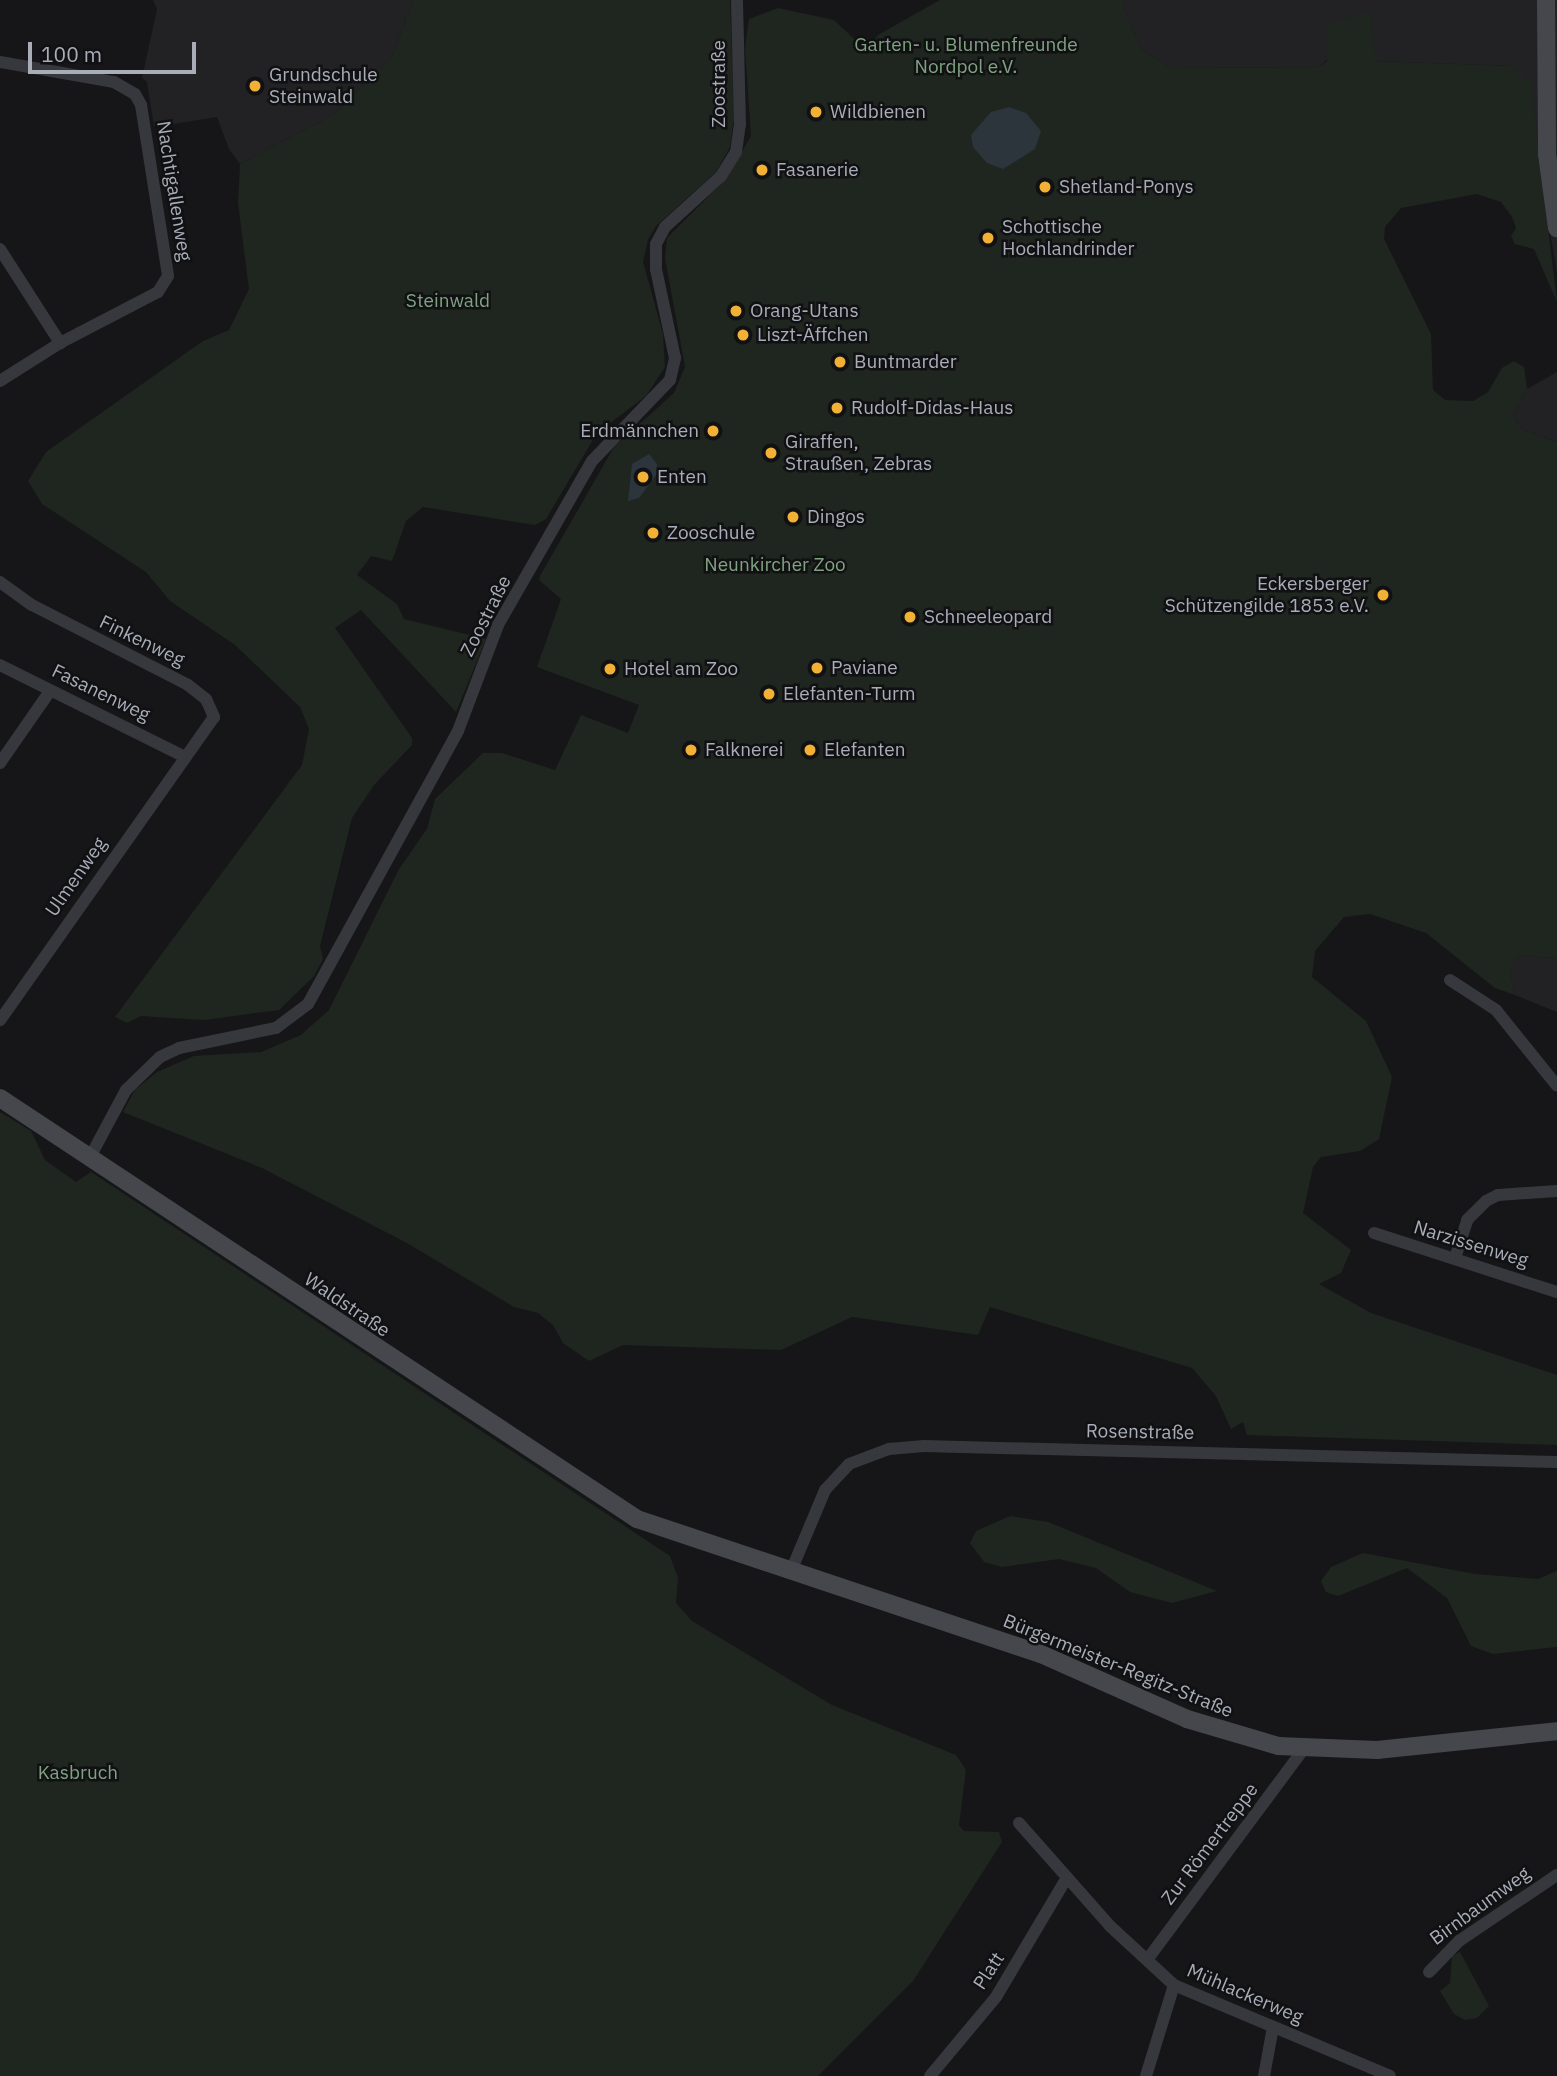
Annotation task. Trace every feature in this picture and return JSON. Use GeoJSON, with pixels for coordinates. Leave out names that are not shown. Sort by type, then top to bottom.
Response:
{"type":"FeatureCollection","features":[{"type":"Feature","properties":{"kind":"street","name":"Zoostraße"},"geometry":{"type":"LineString","coordinates":[[89,1159],[126,1090],[160,1057],[179,1048],[276,1028],[308,1004],[458,731],[498,625],[592,461],[670,380],[675,358],[656,269],[656,244],[664,227],[721,176],[736,152],[740,125],[737,0]]}},
{"type":"Feature","properties":{"kind":"street"},"geometry":{"type":"LineString","coordinates":[[1546,0],[1547,153],[1557,228]]}},
{"type":"Feature","properties":{"kind":"street","name":"Nachtigallenweg"},"geometry":{"type":"LineString","coordinates":[[0,62],[114,82],[130,89],[141,105],[166,257],[166,285],[60,343],[0,381]]}},
{"type":"Feature","properties":{"kind":"street"},"geometry":{"type":"LineString","coordinates":[[0,249],[60,343]]}},
{"type":"Feature","properties":{"kind":"street","name":"Finkenweg"},"geometry":{"type":"LineString","coordinates":[[0,582],[32,605],[188,685],[206,699],[214,717],[185,757]]}},
{"type":"Feature","properties":{"kind":"street","name":"Fasanenweg"},"geometry":{"type":"LineString","coordinates":[[0,665],[185,757]]}},
{"type":"Feature","properties":{"kind":"street"},"geometry":{"type":"LineString","coordinates":[[0,764],[50,691]]}},
{"type":"Feature","properties":{"kind":"street","name":"Ulmenweg"},"geometry":{"type":"LineString","coordinates":[[0,1020],[185,757]]}},
{"type":"Feature","properties":{"kind":"street"},"geometry":{"type":"LineString","coordinates":[[1450,979],[1496,1010],[1557,1086]]}},
{"type":"Feature","properties":{"kind":"street","name":"Waldstraße"},"geometry":{"type":"LineString","coordinates":[[0,1098],[602,1500],[677,1534]]}},
{"type":"Feature","properties":{"kind":"street"},"geometry":{"type":"LineString","coordinates":[[1455,1258],[1467,1220],[1486,1201],[1498,1195],[1557,1191]]}},
{"type":"Feature","properties":{"kind":"street","name":"Narzissenweg"},"geometry":{"type":"LineString","coordinates":[[1374,1233],[1557,1292]]}},
{"type":"Feature","properties":{"kind":"street","name":"Rosenstraße"},"geometry":{"type":"LineString","coordinates":[[791,1571],[814,1508],[832,1481],[856,1460],[889,1449],[933,1447],[1557,1462]]}},
{"type":"Feature","properties":{"kind":"street","name":"Bürgermeister-Regitz-Straße"},"geometry":{"type":"LineString","coordinates":[[677,1534],[1041,1654],[1187,1719],[1303,1750],[1377,1750],[1557,1731]]}},
{"type":"Feature","properties":{"kind":"street","name":"Zur Römertreppe"},"geometry":{"type":"LineString","coordinates":[[1146,1960],[1303,1750]]}},
{"type":"Feature","properties":{"kind":"street","name":"Mühlackerweg"},"geometry":{"type":"LineString","coordinates":[[1019,1823],[1066,1879],[1174,1985],[1390,2076]]}},
{"type":"Feature","properties":{"kind":"street","name":"Birnbaumweg"},"geometry":{"type":"LineString","coordinates":[[1429,1972],[1459,1941],[1557,1875]]}},
{"type":"Feature","properties":{"kind":"street","name":"Platt"},"geometry":{"type":"LineString","coordinates":[[930,2076],[996,1997],[1066,1879]]}},
{"type":"Feature","properties":{"kind":"street"},"geometry":{"type":"LineString","coordinates":[[1146,2076],[1174,1985]]}},
{"type":"Feature","properties":{"kind":"street"},"geometry":{"type":"LineString","coordinates":[[1265,2076],[1273,2027]]}},
{"type":"Feature","properties":{"kind":"shaded area","name":"Grundschule Steinwald"},"geometry":{"type":"Polygon","coordinates":[[[153,0],[413,0],[392,57],[333,115],[240,164],[229,149],[217,117],[154,127],[147,82],[142,78],[157,9],[153,0]]]}},
{"type":"Feature","properties":{"kind":"shaded area"},"geometry":{"type":"Polygon","coordinates":[[[1125,0],[1557,0],[1557,273],[1537,155],[1512,66],[1375,61],[1371,19],[1318,68],[1169,67],[1141,49],[1123,7],[1125,0]]]}},
{"type":"Feature","properties":{"kind":"shaded area"},"geometry":{"type":"Polygon","coordinates":[[[1009,107],[1026,113],[1041,131],[1035,149],[1003,169],[987,163],[973,147],[971,135],[991,112],[1009,107]]]}},
{"type":"Feature","properties":{"kind":"shaded area"},"geometry":{"type":"Polygon","coordinates":[[[1557,372],[1557,442],[1522,429],[1513,415],[1527,389],[1557,372]]]}},
{"type":"Feature","properties":{"kind":"shaded area","name":"Enten"},"geometry":{"type":"Polygon","coordinates":[[[649,454],[657,464],[657,474],[639,498],[628,501],[632,464],[649,454]]]}},
{"type":"Feature","properties":{"kind":"shaded area"},"geometry":{"type":"Polygon","coordinates":[[[1524,955],[1557,959],[1557,1012],[1515,995],[1510,972],[1514,960],[1524,955]]]}},
{"type":"Feature","properties":{"kind":"green space","name":"Steinwald"},"geometry":{"type":"Polygon","coordinates":[[[413,0],[730,0],[734,117],[730,147],[716,172],[656,226],[648,240],[643,262],[663,334],[665,367],[646,396],[597,433],[546,519],[535,525],[423,507],[406,521],[392,561],[371,556],[357,575],[397,604],[404,619],[486,639],[456,712],[361,610],[335,628],[412,738],[412,745],[374,785],[352,818],[320,946],[323,959],[314,976],[279,1010],[204,1020],[141,1016],[127,1023],[115,1017],[302,765],[309,729],[300,707],[235,645],[170,601],[146,572],[42,504],[28,481],[46,452],[203,341],[229,330],[249,289],[238,203],[240,164],[333,115],[392,57],[413,0]]]}},
{"type":"Feature","properties":{"kind":"green space"},"geometry":{"type":"Polygon","coordinates":[[[940,0],[1125,0],[1123,7],[1141,49],[1169,67],[1318,68],[1327,61],[1328,26],[1365,11],[1371,19],[1376,61],[1512,66],[1531,84],[1557,302],[1534,249],[1515,244],[1511,236],[1516,228],[1501,202],[1477,194],[1401,208],[1385,227],[1384,239],[1431,334],[1433,390],[1445,400],[1473,401],[1488,392],[1502,368],[1514,361],[1524,367],[1527,389],[1513,415],[1522,429],[1557,442],[1557,959],[1524,955],[1514,960],[1510,972],[1515,995],[1495,988],[1426,933],[1370,914],[1344,917],[1315,951],[1312,977],[1366,1021],[1392,1077],[1379,1139],[1360,1151],[1321,1157],[1313,1167],[1303,1213],[1351,1250],[1341,1273],[1319,1284],[1371,1313],[1557,1375],[1557,1445],[1247,1435],[1243,1422],[1231,1429],[1216,1396],[1192,1368],[990,1307],[978,1335],[852,1317],[781,1350],[623,1345],[589,1361],[563,1343],[553,1325],[538,1313],[514,1307],[407,1243],[262,1168],[123,1112],[135,1090],[157,1072],[194,1056],[261,1052],[301,1035],[329,1010],[399,869],[427,829],[435,799],[483,753],[502,753],[555,770],[581,715],[628,733],[639,705],[537,667],[561,599],[539,580],[614,447],[674,393],[685,367],[665,258],[667,238],[726,179],[751,136],[745,48],[749,19],[778,8],[834,20],[866,50],[878,35],[940,0]]]}},
{"type":"Feature","properties":{"kind":"green space","name":"Kasbruch"},"geometry":{"type":"Polygon","coordinates":[[[0,1112],[31,1131],[45,1160],[76,1182],[91,1172],[670,1556],[678,1578],[676,1603],[692,1621],[832,1705],[956,1755],[966,1770],[959,1825],[964,1831],[999,1832],[1002,1842],[913,1981],[818,2076],[0,2076],[0,1112]]]}},
{"type":"Feature","properties":{"kind":"green space"},"geometry":{"type":"Polygon","coordinates":[[[1010,1516],[1048,1522],[1217,1591],[1172,1603],[1130,1592],[1096,1568],[1059,1559],[1002,1567],[984,1562],[970,1543],[976,1531],[1010,1516]]]}},
{"type":"Feature","properties":{"kind":"green space"},"geometry":{"type":"Polygon","coordinates":[[[1363,1553],[1475,1574],[1538,1579],[1557,1571],[1557,1647],[1493,1654],[1471,1646],[1447,1598],[1407,1568],[1338,1596],[1326,1592],[1321,1581],[1331,1567],[1363,1553]]]}},
{"type":"Feature","properties":{"kind":"green space"},"geometry":{"type":"Polygon","coordinates":[[[1460,1952],[1489,2006],[1477,2018],[1465,2020],[1454,2014],[1440,1991],[1450,1983],[1452,1956],[1460,1952]]]}},
{"type":"Feature","properties":{"kind":"place","name":"Grundschule Steinwald"},"geometry":{"type":"Point","coordinates":[255,86]}},
{"type":"Feature","properties":{"kind":"place","name":"Wildbienen"},"geometry":{"type":"Point","coordinates":[816,112]}},
{"type":"Feature","properties":{"kind":"place","name":"Fasanerie"},"geometry":{"type":"Point","coordinates":[762,170]}},
{"type":"Feature","properties":{"kind":"place","name":"Shetland-Ponys"},"geometry":{"type":"Point","coordinates":[1045,187]}},
{"type":"Feature","properties":{"kind":"place","name":"Schottische Hochlandrinder"},"geometry":{"type":"Point","coordinates":[988,238]}},
{"type":"Feature","properties":{"kind":"place","name":"Orang-Utans"},"geometry":{"type":"Point","coordinates":[736,311]}},
{"type":"Feature","properties":{"kind":"place","name":"Liszt-Äffchen"},"geometry":{"type":"Point","coordinates":[743,335]}},
{"type":"Feature","properties":{"kind":"place","name":"Buntmarder"},"geometry":{"type":"Point","coordinates":[840,362]}},
{"type":"Feature","properties":{"kind":"place","name":"Rudolf-Didas-Haus"},"geometry":{"type":"Point","coordinates":[837,408]}},
{"type":"Feature","properties":{"kind":"place","name":"Erdmännchen"},"geometry":{"type":"Point","coordinates":[713,431]}},
{"type":"Feature","properties":{"kind":"place","name":"Giraffen, Straußen, Zebras"},"geometry":{"type":"Point","coordinates":[771,453]}},
{"type":"Feature","properties":{"kind":"place","name":"Enten"},"geometry":{"type":"Point","coordinates":[643,477]}},
{"type":"Feature","properties":{"kind":"place","name":"Dingos"},"geometry":{"type":"Point","coordinates":[793,517]}},
{"type":"Feature","properties":{"kind":"place","name":"Zooschule"},"geometry":{"type":"Point","coordinates":[653,533]}},
{"type":"Feature","properties":{"kind":"place","name":"Eckersberger Schützengilde 1853 e.V."},"geometry":{"type":"Point","coordinates":[1383,595]}},
{"type":"Feature","properties":{"kind":"place","name":"Schneeleopard"},"geometry":{"type":"Point","coordinates":[910,617]}},
{"type":"Feature","properties":{"kind":"place","name":"Paviane"},"geometry":{"type":"Point","coordinates":[817,668]}},
{"type":"Feature","properties":{"kind":"place","name":"Hotel am Zoo"},"geometry":{"type":"Point","coordinates":[610,669]}},
{"type":"Feature","properties":{"kind":"place","name":"Elefanten-Turm"},"geometry":{"type":"Point","coordinates":[769,694]}},
{"type":"Feature","properties":{"kind":"place","name":"Falknerei"},"geometry":{"type":"Point","coordinates":[691,750]}},
{"type":"Feature","properties":{"kind":"place","name":"Elefanten"},"geometry":{"type":"Point","coordinates":[810,750]}},
{"type":"Feature","properties":{"kind":"park label","name":"Garten- u. Blumenfreunde Nordpol e.V."},"geometry":{"type":"Point","coordinates":[966,56]}},
{"type":"Feature","properties":{"kind":"park label","name":"Neunkircher Zoo"},"geometry":{"type":"Point","coordinates":[775,565]}}]}
